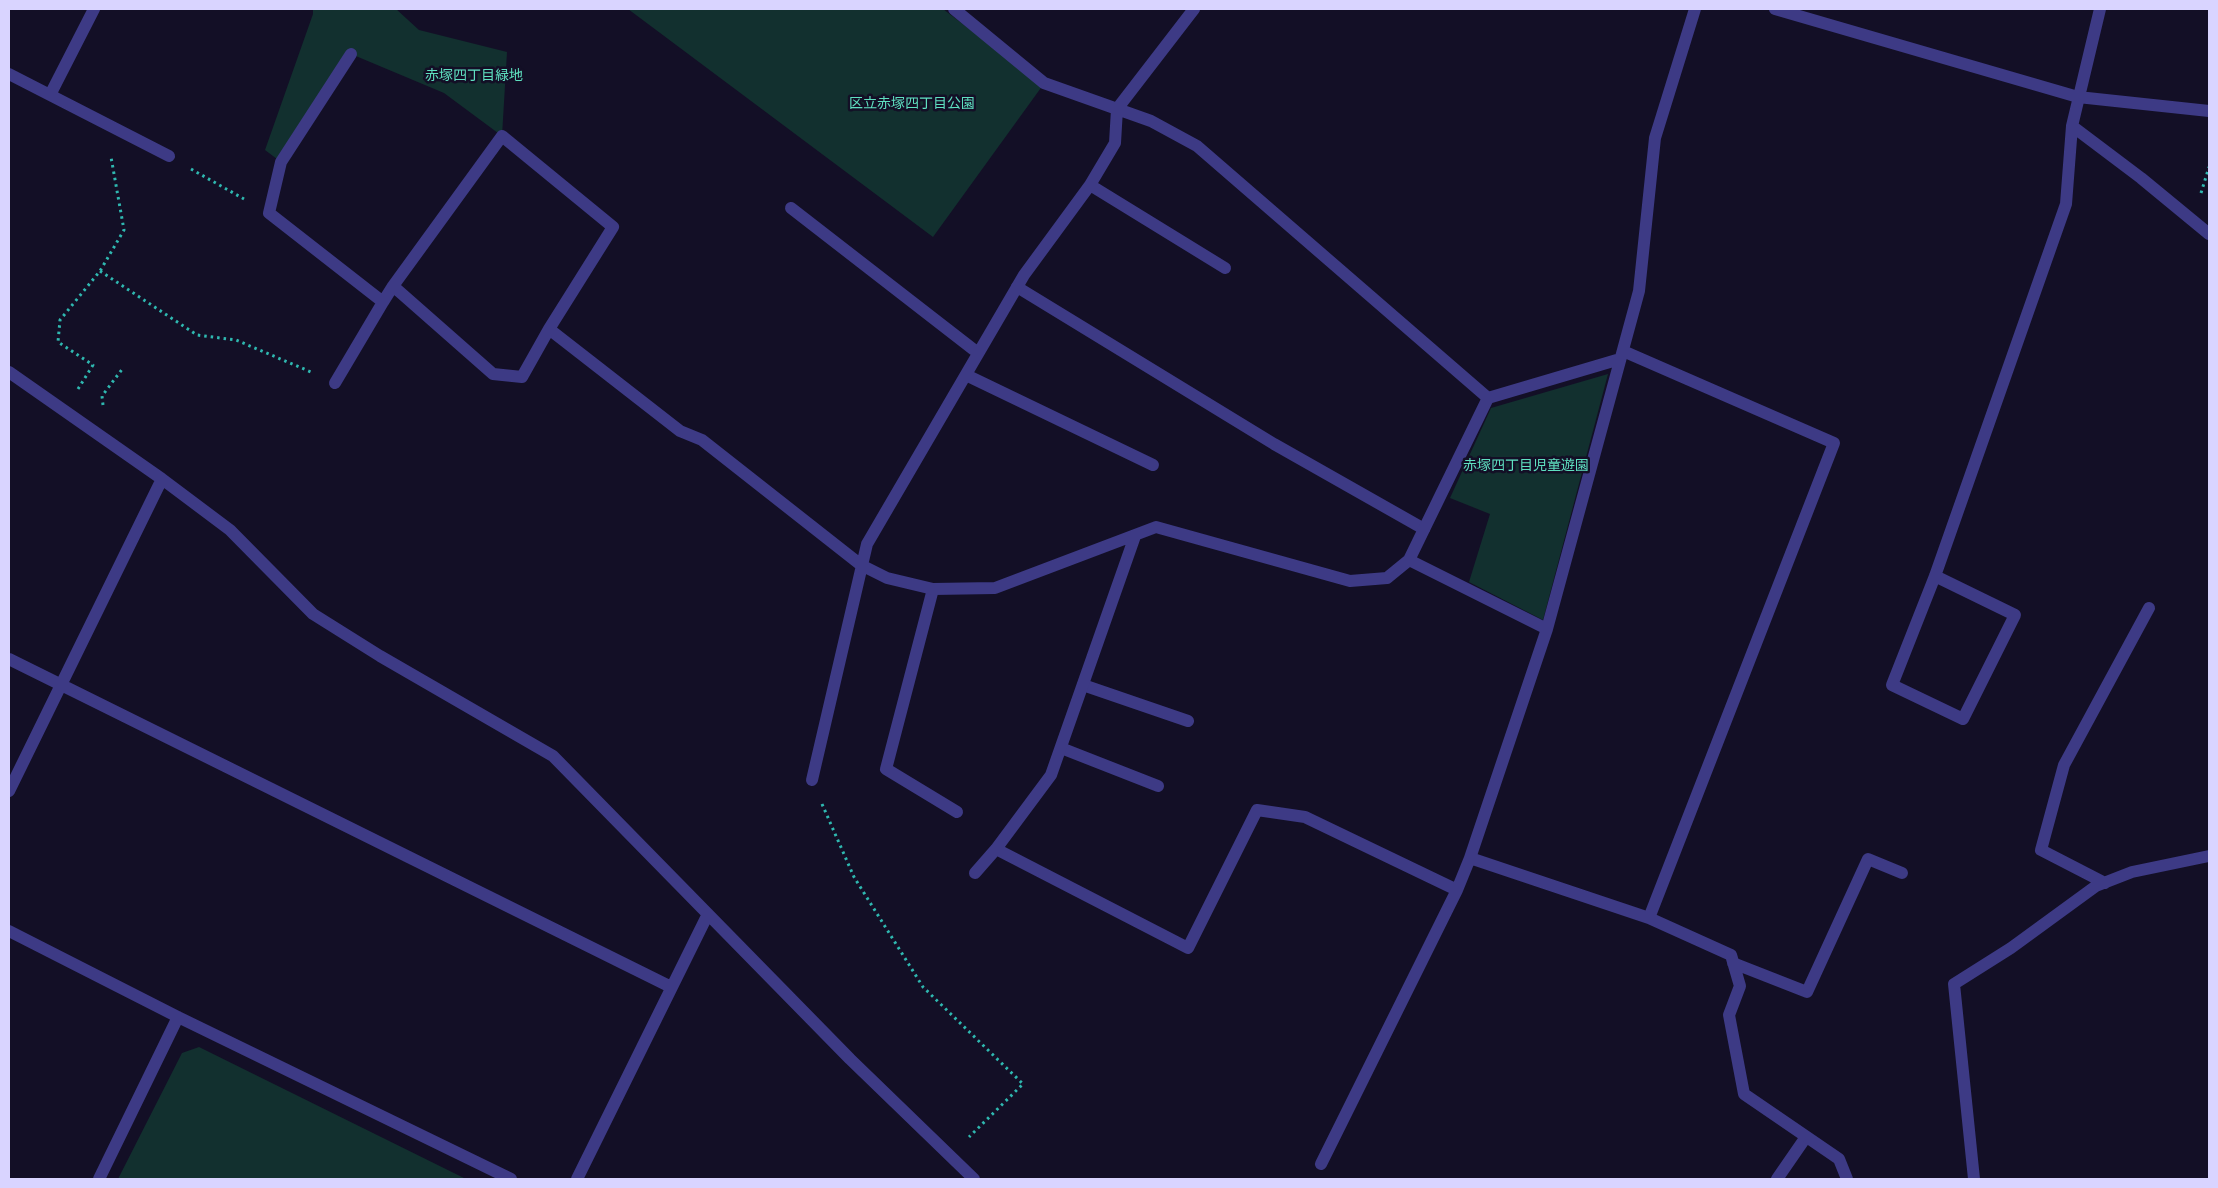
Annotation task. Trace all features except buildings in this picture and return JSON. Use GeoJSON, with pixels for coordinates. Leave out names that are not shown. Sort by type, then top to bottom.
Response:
{"type":"FeatureCollection","features":[{"type":"Feature","properties":{"kind":"street"},"geometry":{"type":"LineString","coordinates":[[50,95],[94,9]]}},
{"type":"Feature","properties":{"kind":"street"},"geometry":{"type":"LineString","coordinates":[[954,9],[1044,83],[1151,121],[1197,146],[1488,398]]}},
{"type":"Feature","properties":{"kind":"street"},"geometry":{"type":"LineString","coordinates":[[812,780],[867,544],[1017,287],[1090,185],[1115,143],[1116,110],[1194,9]]}},
{"type":"Feature","properties":{"kind":"street"},"geometry":{"type":"LineString","coordinates":[[1320,1164],[1457,890],[1470,858],[1547,629],[1639,291],[1655,138],[1695,9]]}},
{"type":"Feature","properties":{"kind":"street"},"geometry":{"type":"LineString","coordinates":[[1775,9],[2078,98],[2209,111]]}},
{"type":"Feature","properties":{"kind":"street"},"geometry":{"type":"LineString","coordinates":[[1935,576],[2015,615],[1963,719],[1892,685],[1935,576],[2066,204],[2072,126],[2100,9]]}},
{"type":"Feature","properties":{"kind":"street"},"geometry":{"type":"LineString","coordinates":[[351,54],[281,162],[269,213],[383,302]]}},
{"type":"Feature","properties":{"kind":"street"},"geometry":{"type":"LineString","coordinates":[[9,74],[169,156]]}},
{"type":"Feature","properties":{"kind":"street"},"geometry":{"type":"LineString","coordinates":[[2072,126],[2141,178],[2209,234]]}},
{"type":"Feature","properties":{"kind":"street"},"geometry":{"type":"LineString","coordinates":[[335,383],[383,302],[394,286],[502,136],[613,227],[549,329],[522,377],[493,374],[394,286]]}},
{"type":"Feature","properties":{"kind":"street"},"geometry":{"type":"LineString","coordinates":[[1090,185],[1225,268]]}},
{"type":"Feature","properties":{"kind":"street"},"geometry":{"type":"LineString","coordinates":[[791,208],[978,353]]}},
{"type":"Feature","properties":{"kind":"street"},"geometry":{"type":"LineString","coordinates":[[1017,287],[1274,444],[1424,529]]}},
{"type":"Feature","properties":{"kind":"street"},"geometry":{"type":"LineString","coordinates":[[549,329],[680,431],[702,440],[861,565],[887,578],[933,589],[995,588],[1156,527],[1350,582],[1387,578],[1409,560],[1488,398],[1621,355],[1834,443],[1649,918]]}},
{"type":"Feature","properties":{"kind":"street"},"geometry":{"type":"LineString","coordinates":[[9,372],[162,478],[230,530],[314,614],[380,656],[553,756],[708,914],[974,1179]]}},
{"type":"Feature","properties":{"kind":"street"},"geometry":{"type":"LineString","coordinates":[[966,374],[1153,465]]}},
{"type":"Feature","properties":{"kind":"street"},"geometry":{"type":"LineString","coordinates":[[9,790],[162,478]]}},
{"type":"Feature","properties":{"kind":"street"},"geometry":{"type":"LineString","coordinates":[[975,872],[996,849],[1051,775],[1135,536]]}},
{"type":"Feature","properties":{"kind":"street"},"geometry":{"type":"LineString","coordinates":[[1409,560],[1547,629]]}},
{"type":"Feature","properties":{"kind":"street"},"geometry":{"type":"LineString","coordinates":[[933,589],[886,769],[957,812]]}},
{"type":"Feature","properties":{"kind":"street"},"geometry":{"type":"LineString","coordinates":[[2105,883],[2041,850],[2064,765],[2148,608]]}},
{"type":"Feature","properties":{"kind":"street"},"geometry":{"type":"LineString","coordinates":[[9,659],[671,987]]}},
{"type":"Feature","properties":{"kind":"street"},"geometry":{"type":"LineString","coordinates":[[1083,685],[1188,721]]}},
{"type":"Feature","properties":{"kind":"street"},"geometry":{"type":"LineString","coordinates":[[1061,748],[1158,786]]}},
{"type":"Feature","properties":{"kind":"street"},"geometry":{"type":"LineString","coordinates":[[996,849],[1188,948],[1257,810],[1305,816],[1457,890]]}},
{"type":"Feature","properties":{"kind":"street"},"geometry":{"type":"LineString","coordinates":[[1974,1179],[1954,984],[2011,948],[2096,886],[2132,872],[2209,856]]}},
{"type":"Feature","properties":{"kind":"street"},"geometry":{"type":"LineString","coordinates":[[1470,858],[1649,918],[1731,955],[1740,986],[1729,1014],[1744,1094],[1839,1160],[1847,1179]]}},
{"type":"Feature","properties":{"kind":"street"},"geometry":{"type":"LineString","coordinates":[[1733,963],[1807,992],[1868,859],[1902,874]]}},
{"type":"Feature","properties":{"kind":"street"},"geometry":{"type":"LineString","coordinates":[[577,1179],[708,914]]}},
{"type":"Feature","properties":{"kind":"street"},"geometry":{"type":"LineString","coordinates":[[9,931],[178,1017],[511,1179]]}},
{"type":"Feature","properties":{"kind":"street"},"geometry":{"type":"LineString","coordinates":[[99,1179],[178,1017]]}},
{"type":"Feature","properties":{"kind":"street"},"geometry":{"type":"LineString","coordinates":[[1778,1179],[1806,1137]]}},
{"type":"Feature","properties":{"kind":"path"},"geometry":{"type":"LineString","coordinates":[[169,156],[269,213]]}},
{"type":"Feature","properties":{"kind":"path"},"geometry":{"type":"LineString","coordinates":[[87,373],[93,365],[58,342],[60,320],[100,272],[124,230],[111,158]]}},
{"type":"Feature","properties":{"kind":"path"},"geometry":{"type":"LineString","coordinates":[[100,272],[197,336],[236,340],[293,363]]}},
{"type":"Feature","properties":{"kind":"path"},"geometry":{"type":"LineString","coordinates":[[108,440],[102,396],[123,368]]}},
{"type":"Feature","properties":{"kind":"path"},"geometry":{"type":"LineString","coordinates":[[812,780],[854,877],[923,987],[1023,1084],[949,1156]]}},
{"type":"Feature","properties":{"kind":"green space","name":"赤塚四丁目緑地"},"geometry":{"type":"Polygon","coordinates":[[[313,9],[396,9],[419,30],[507,52],[502,136],[444,93],[351,54],[281,162],[265,150],[313,14],[313,9]]]}},
{"type":"Feature","properties":{"kind":"green space","name":"区立赤塚四丁目公園"},"geometry":{"type":"Polygon","coordinates":[[[628,9],[943,9],[1043,85],[933,237],[628,9]]]}},
{"type":"Feature","properties":{"kind":"green space","name":"赤塚四丁目児童遊園"},"geometry":{"type":"Polygon","coordinates":[[[1608,374],[1543,620],[1469,582],[1490,514],[1450,498],[1491,408],[1608,374]]]}},
{"type":"Feature","properties":{"kind":"green space"},"geometry":{"type":"Polygon","coordinates":[[[199,1047],[466,1179],[118,1179],[182,1053],[199,1047]]]}}]}
